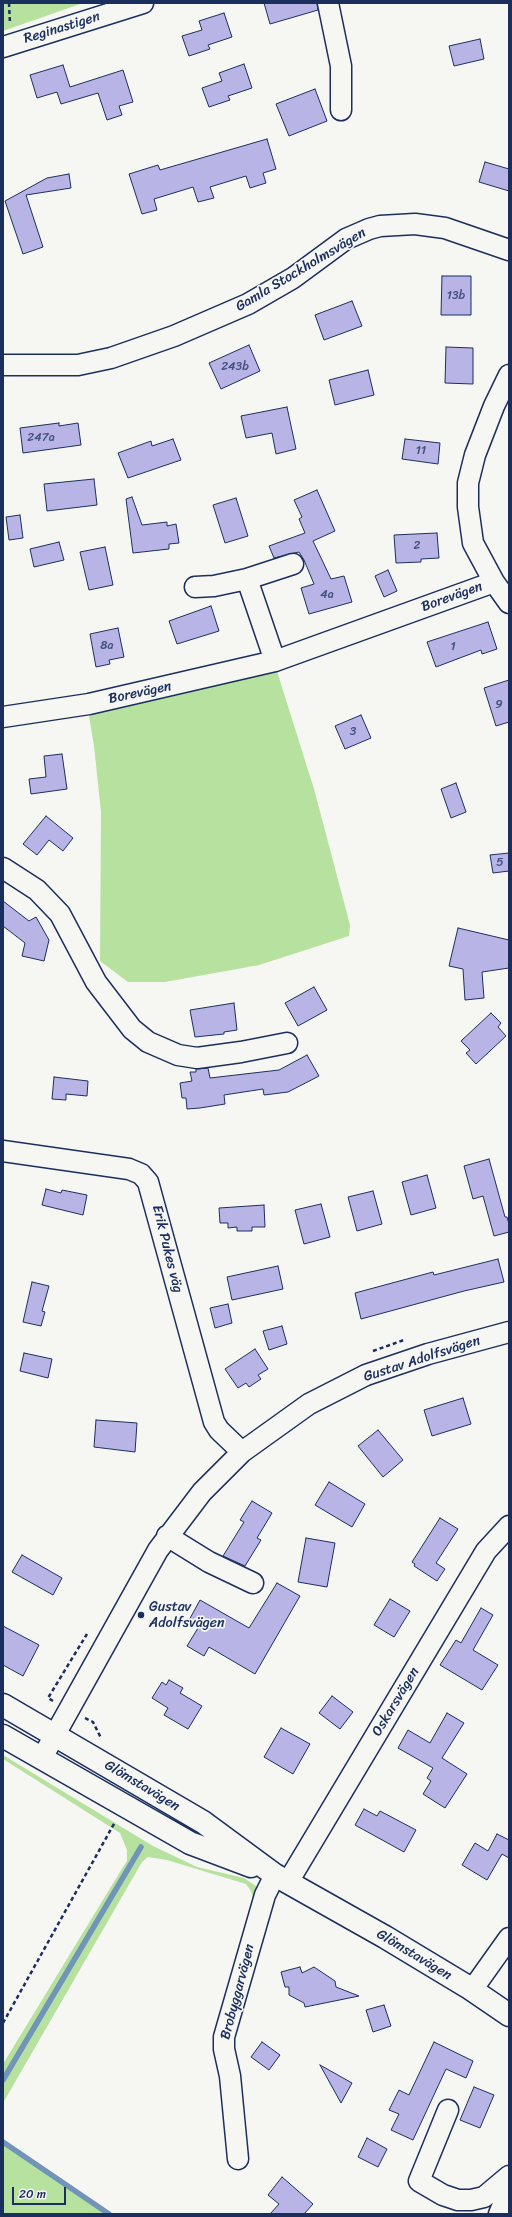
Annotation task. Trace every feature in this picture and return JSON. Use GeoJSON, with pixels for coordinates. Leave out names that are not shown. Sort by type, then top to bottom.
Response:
{"type":"FeatureCollection","features":[{"type":"Feature","properties":{"kind":"main road","name":"Glömstavägen"},"geometry":{"type":"LineString","coordinates":[[3,1705],[203,1822],[281,1879],[385,1937],[472,1990],[509,2016]]}},
{"type":"Feature","properties":{"kind":"main road","name":"Glömstavägen"},"geometry":{"type":"LineString","coordinates":[[3,1736],[190,1844],[281,1879]]}},
{"type":"Feature","properties":{"kind":"street","name":"Reginastigen"},"geometry":{"type":"LineString","coordinates":[[3,47],[143,3]]}},
{"type":"Feature","properties":{"kind":"street"},"geometry":{"type":"LineString","coordinates":[[328,3],[341,66],[341,110]]}},
{"type":"Feature","properties":{"kind":"street","name":"Gamla Stockholmsvägen"},"geometry":{"type":"LineString","coordinates":[[3,365],[78,365],[111,358],[174,336],[248,304],[293,278],[346,239],[380,226],[411,224],[444,228],[509,250]]}},
{"type":"Feature","properties":{"kind":"street"},"geometry":{"type":"LineString","coordinates":[[509,375],[485,428],[475,455],[468,483],[468,507],[473,543],[494,582],[509,603]]}},
{"type":"Feature","properties":{"kind":"street"},"geometry":{"type":"LineString","coordinates":[[195,587],[209,587],[247,579],[293,564]]}},
{"type":"Feature","properties":{"kind":"street"},"geometry":{"type":"LineString","coordinates":[[247,579],[275,661]]}},
{"type":"Feature","properties":{"kind":"street","name":"Borevägen"},"geometry":{"type":"LineString","coordinates":[[3,718],[89,704],[275,661],[494,582]]}},
{"type":"Feature","properties":{"kind":"street"},"geometry":{"type":"LineString","coordinates":[[3,868],[37,890],[60,914],[96,982],[132,1029],[148,1042],[178,1055],[197,1058],[287,1043]]}},
{"type":"Feature","properties":{"kind":"street","name":"Erik Pukes väg"},"geometry":{"type":"LineString","coordinates":[[3,1151],[129,1168],[142,1174],[148,1182],[214,1422],[219,1430],[242,1452]]}},
{"type":"Feature","properties":{"kind":"street","name":"Gustav Adolfsvägen"},"geometry":{"type":"LineString","coordinates":[[42,1758],[167,1536],[202,1492],[242,1452],[309,1404],[366,1375],[428,1354],[509,1332]]}},
{"type":"Feature","properties":{"kind":"street","name":"Oskarsvägen"},"geometry":{"type":"LineString","coordinates":[[281,1879],[486,1551],[509,1526]]}},
{"type":"Feature","properties":{"kind":"street"},"geometry":{"type":"LineString","coordinates":[[167,1536],[209,1562],[253,1582]]}},
{"type":"Feature","properties":{"kind":"street","name":"Brobyggarvägen"},"geometry":{"type":"LineString","coordinates":[[238,2160],[230,2076],[224,2049],[224,2037],[265,1895],[281,1879]]}},
{"type":"Feature","properties":{"kind":"street"},"geometry":{"type":"LineString","coordinates":[[472,1990],[509,1938]]}},
{"type":"Feature","properties":{"kind":"street"},"geometry":{"type":"LineString","coordinates":[[448,2110],[418,2181],[444,2195],[458,2200],[471,2200],[484,2197],[509,2176]]}},
{"type":"Feature","properties":{"kind":"street"},"geometry":{"type":"LineString","coordinates":[[499,2214],[509,2190]]}},
{"type":"Feature","properties":{"kind":"path"},"geometry":{"type":"LineString","coordinates":[[3,2023],[112,1827]]}},
{"type":"Feature","properties":{"kind":"green space"},"geometry":{"type":"Polygon","coordinates":[[[3,3],[83,3],[3,31],[3,3]]]}},
{"type":"Feature","properties":{"kind":"green space"},"geometry":{"type":"Polygon","coordinates":[[[275,665],[314,789],[350,925],[349,936],[259,965],[165,982],[128,982],[100,961],[101,812],[94,746],[88,710],[275,665]]]}},
{"type":"Feature","properties":{"kind":"green space"},"geometry":{"type":"Polygon","coordinates":[[[3,1755],[153,1846],[197,1867],[244,1878],[259,1888],[253,1899],[251,1891],[246,1884],[167,1860],[148,1857],[142,1862],[3,2103],[3,2064],[127,1861],[127,1850],[120,1833],[3,1759],[3,1755]]]}},
{"type":"Feature","properties":{"kind":"green space"},"geometry":{"type":"Polygon","coordinates":[[[3,2142],[109,2214],[3,2214],[3,2142]]]}},
{"type":"Feature","properties":{"kind":"building"},"geometry":{"type":"Polygon","coordinates":[[[264,3],[317,3],[318,10],[270,24],[264,3]]]}},
{"type":"Feature","properties":{"kind":"building"},"geometry":{"type":"Polygon","coordinates":[[[224,13],[232,37],[208,45],[210,49],[189,56],[182,36],[202,30],[199,21],[224,13]]]}},
{"type":"Feature","properties":{"kind":"building"},"geometry":{"type":"Polygon","coordinates":[[[480,39],[484,59],[454,66],[449,46],[480,39]]]}},
{"type":"Feature","properties":{"kind":"building"},"geometry":{"type":"Polygon","coordinates":[[[244,64],[252,88],[228,96],[230,100],[209,107],[202,88],[222,81],[219,73],[244,64]]]}},
{"type":"Feature","properties":{"kind":"building"},"geometry":{"type":"Polygon","coordinates":[[[63,65],[70,87],[123,70],[133,102],[119,106],[122,115],[107,120],[98,93],[61,104],[57,92],[37,98],[30,75],[63,65]]]}},
{"type":"Feature","properties":{"kind":"building"},"geometry":{"type":"Polygon","coordinates":[[[315,89],[327,121],[289,136],[276,104],[315,89]]]}},
{"type":"Feature","properties":{"kind":"building"},"geometry":{"type":"Polygon","coordinates":[[[267,139],[276,169],[263,173],[266,183],[250,188],[246,176],[210,187],[214,198],[198,202],[193,187],[154,199],[157,210],[142,214],[129,174],[158,165],[160,170],[267,139]]]}},
{"type":"Feature","properties":{"kind":"building"},"geometry":{"type":"Polygon","coordinates":[[[485,162],[509,169],[509,191],[479,182],[485,162]]]}},
{"type":"Feature","properties":{"kind":"building"},"geometry":{"type":"Polygon","coordinates":[[[69,174],[71,188],[26,195],[43,247],[23,254],[5,201],[47,178],[69,174]]]}},
{"type":"Feature","properties":{"kind":"building"},"geometry":{"type":"Polygon","coordinates":[[[442,276],[471,276],[471,315],[441,315],[442,276]]]}},
{"type":"Feature","properties":{"kind":"building"},"geometry":{"type":"Polygon","coordinates":[[[352,301],[362,326],[324,340],[315,315],[352,301]]]}},
{"type":"Feature","properties":{"kind":"building"},"geometry":{"type":"Polygon","coordinates":[[[249,345],[260,371],[221,389],[209,363],[249,345]]]}},
{"type":"Feature","properties":{"kind":"building"},"geometry":{"type":"Polygon","coordinates":[[[446,347],[473,348],[473,384],[445,383],[446,347]]]}},
{"type":"Feature","properties":{"kind":"building"},"geometry":{"type":"Polygon","coordinates":[[[368,370],[374,395],[335,405],[329,380],[368,370]]]}},
{"type":"Feature","properties":{"kind":"building"},"geometry":{"type":"Polygon","coordinates":[[[287,407],[296,449],[276,454],[272,433],[246,438],[241,416],[287,407]]]}},
{"type":"Feature","properties":{"kind":"building"},"geometry":{"type":"Polygon","coordinates":[[[59,423],[59,426],[78,423],[81,445],[23,453],[20,428],[59,423]]]}},
{"type":"Feature","properties":{"kind":"building"},"geometry":{"type":"Polygon","coordinates":[[[173,439],[181,460],[128,478],[118,453],[151,441],[152,446],[173,439]]]}},
{"type":"Feature","properties":{"kind":"building"},"geometry":{"type":"Polygon","coordinates":[[[405,439],[440,443],[438,464],[402,459],[405,439]]]}},
{"type":"Feature","properties":{"kind":"building"},"geometry":{"type":"Polygon","coordinates":[[[94,479],[97,505],[47,511],[44,484],[94,479]]]}},
{"type":"Feature","properties":{"kind":"building"},"geometry":{"type":"Polygon","coordinates":[[[317,490],[335,531],[313,541],[331,579],[344,576],[352,602],[309,614],[301,588],[314,584],[304,560],[299,552],[274,558],[269,546],[305,533],[299,519],[302,517],[294,500],[317,490]]]}},
{"type":"Feature","properties":{"kind":"building"},"geometry":{"type":"Polygon","coordinates":[[[132,497],[142,525],[167,522],[167,526],[176,524],[179,543],[169,544],[169,549],[133,553],[126,499],[132,497]]]}},
{"type":"Feature","properties":{"kind":"building"},"geometry":{"type":"Polygon","coordinates":[[[236,498],[248,536],[225,543],[213,505],[236,498]]]}},
{"type":"Feature","properties":{"kind":"building"},"geometry":{"type":"Polygon","coordinates":[[[20,515],[23,538],[9,540],[6,517],[20,515]]]}},
{"type":"Feature","properties":{"kind":"building"},"geometry":{"type":"Polygon","coordinates":[[[437,533],[439,558],[421,559],[421,562],[396,563],[394,535],[437,533]]]}},
{"type":"Feature","properties":{"kind":"building"},"geometry":{"type":"Polygon","coordinates":[[[59,542],[64,560],[34,567],[30,549],[59,542]]]}},
{"type":"Feature","properties":{"kind":"building"},"geometry":{"type":"Polygon","coordinates":[[[105,547],[113,585],[89,590],[80,552],[105,547]]]}},
{"type":"Feature","properties":{"kind":"building"},"geometry":{"type":"Polygon","coordinates":[[[388,570],[397,591],[384,597],[375,576],[388,570]]]}},
{"type":"Feature","properties":{"kind":"building"},"geometry":{"type":"Polygon","coordinates":[[[211,606],[219,631],[177,644],[169,621],[211,606]]]}},
{"type":"Feature","properties":{"kind":"building"},"geometry":{"type":"Polygon","coordinates":[[[488,622],[497,649],[482,654],[481,650],[436,667],[427,642],[488,622]]]}},
{"type":"Feature","properties":{"kind":"building"},"geometry":{"type":"Polygon","coordinates":[[[118,628],[124,657],[109,660],[110,664],[96,667],[90,634],[118,628]]]}},
{"type":"Feature","properties":{"kind":"building"},"geometry":{"type":"Polygon","coordinates":[[[509,680],[509,722],[496,726],[484,688],[509,680]]]}},
{"type":"Feature","properties":{"kind":"building"},"geometry":{"type":"Polygon","coordinates":[[[361,715],[371,738],[345,749],[335,726],[361,715]]]}},
{"type":"Feature","properties":{"kind":"building"},"geometry":{"type":"Polygon","coordinates":[[[62,754],[67,789],[31,794],[29,779],[46,777],[44,756],[62,754]]]}},
{"type":"Feature","properties":{"kind":"building"},"geometry":{"type":"Polygon","coordinates":[[[456,783],[466,812],[451,818],[441,789],[456,783]]]}},
{"type":"Feature","properties":{"kind":"building"},"geometry":{"type":"Polygon","coordinates":[[[46,816],[73,838],[63,851],[49,840],[37,855],[23,844],[46,816]]]}},
{"type":"Feature","properties":{"kind":"building"},"geometry":{"type":"Polygon","coordinates":[[[509,853],[509,871],[493,873],[490,855],[509,853]]]}},
{"type":"Feature","properties":{"kind":"building"},"geometry":{"type":"Polygon","coordinates":[[[3,901],[29,921],[36,917],[49,940],[44,961],[22,956],[25,943],[3,926],[3,901]]]}},
{"type":"Feature","properties":{"kind":"building"},"geometry":{"type":"Polygon","coordinates":[[[458,928],[509,940],[509,968],[482,972],[484,998],[465,1000],[463,969],[449,966],[458,928]]]}},
{"type":"Feature","properties":{"kind":"building"},"geometry":{"type":"Polygon","coordinates":[[[314,987],[327,1010],[298,1026],[285,1003],[314,987]]]}},
{"type":"Feature","properties":{"kind":"building"},"geometry":{"type":"Polygon","coordinates":[[[234,1003],[237,1030],[224,1032],[224,1034],[195,1037],[190,1010],[234,1003]]]}},
{"type":"Feature","properties":{"kind":"building"},"geometry":{"type":"Polygon","coordinates":[[[491,1013],[501,1023],[498,1027],[506,1036],[476,1064],[466,1053],[470,1050],[461,1041],[491,1013]]]}},
{"type":"Feature","properties":{"kind":"building"},"geometry":{"type":"Polygon","coordinates":[[[307,1055],[319,1076],[288,1092],[264,1095],[263,1089],[224,1095],[225,1104],[187,1109],[186,1098],[182,1098],[180,1083],[192,1081],[190,1072],[196,1072],[196,1069],[208,1068],[210,1078],[279,1070],[307,1055]]]}},
{"type":"Feature","properties":{"kind":"building"},"geometry":{"type":"Polygon","coordinates":[[[54,1077],[88,1081],[87,1096],[66,1094],[66,1100],[52,1099],[54,1077]]]}},
{"type":"Feature","properties":{"kind":"building"},"geometry":{"type":"Polygon","coordinates":[[[489,1159],[505,1217],[507,1217],[509,1224],[509,1232],[494,1236],[483,1196],[473,1199],[464,1166],[489,1159]]]}},
{"type":"Feature","properties":{"kind":"building"},"geometry":{"type":"Polygon","coordinates":[[[427,1175],[436,1208],[411,1215],[402,1182],[427,1175]]]}},
{"type":"Feature","properties":{"kind":"building"},"geometry":{"type":"Polygon","coordinates":[[[46,1189],[61,1193],[62,1190],[87,1195],[83,1215],[42,1205],[46,1189]]]}},
{"type":"Feature","properties":{"kind":"building"},"geometry":{"type":"Polygon","coordinates":[[[373,1191],[382,1224],[357,1231],[348,1197],[373,1191]]]}},
{"type":"Feature","properties":{"kind":"building"},"geometry":{"type":"Polygon","coordinates":[[[321,1204],[330,1237],[304,1244],[295,1210],[321,1204]]]}},
{"type":"Feature","properties":{"kind":"building"},"geometry":{"type":"Polygon","coordinates":[[[264,1205],[265,1227],[252,1227],[252,1231],[237,1231],[237,1227],[228,1228],[228,1223],[220,1223],[219,1208],[264,1205]]]}},
{"type":"Feature","properties":{"kind":"building"},"geometry":{"type":"Polygon","coordinates":[[[498,1259],[504,1282],[464,1291],[361,1319],[355,1293],[433,1272],[434,1275],[498,1259]]]}},
{"type":"Feature","properties":{"kind":"building"},"geometry":{"type":"Polygon","coordinates":[[[278,1266],[283,1289],[232,1300],[227,1277],[278,1266]]]}},
{"type":"Feature","properties":{"kind":"building"},"geometry":{"type":"Polygon","coordinates":[[[32,1282],[49,1286],[42,1311],[45,1312],[41,1326],[23,1322],[32,1282]]]}},
{"type":"Feature","properties":{"kind":"building"},"geometry":{"type":"Polygon","coordinates":[[[228,1304],[232,1323],[215,1328],[210,1308],[228,1304]]]}},
{"type":"Feature","properties":{"kind":"building"},"geometry":{"type":"Polygon","coordinates":[[[282,1326],[287,1344],[269,1350],[263,1331],[282,1326]]]}},
{"type":"Feature","properties":{"kind":"building"},"geometry":{"type":"Polygon","coordinates":[[[255,1349],[268,1369],[258,1375],[261,1379],[249,1387],[246,1383],[238,1388],[225,1369],[255,1349]]]}},
{"type":"Feature","properties":{"kind":"building"},"geometry":{"type":"Polygon","coordinates":[[[24,1353],[52,1359],[48,1378],[20,1371],[24,1353]]]}},
{"type":"Feature","properties":{"kind":"building"},"geometry":{"type":"Polygon","coordinates":[[[463,1398],[471,1424],[432,1436],[424,1410],[463,1398]]]}},
{"type":"Feature","properties":{"kind":"building"},"geometry":{"type":"Polygon","coordinates":[[[96,1420],[137,1423],[135,1452],[94,1447],[96,1420]]]}},
{"type":"Feature","properties":{"kind":"building"},"geometry":{"type":"Polygon","coordinates":[[[378,1430],[403,1460],[383,1477],[358,1446],[378,1430]]]}},
{"type":"Feature","properties":{"kind":"building"},"geometry":{"type":"Polygon","coordinates":[[[329,1482],[365,1504],[352,1527],[315,1505],[329,1482]]]}},
{"type":"Feature","properties":{"kind":"building"},"geometry":{"type":"Polygon","coordinates":[[[252,1501],[272,1513],[257,1538],[261,1540],[245,1566],[223,1556],[244,1522],[240,1520],[252,1501]]]}},
{"type":"Feature","properties":{"kind":"building"},"geometry":{"type":"Polygon","coordinates":[[[440,1518],[458,1529],[436,1563],[445,1569],[437,1581],[414,1566],[415,1564],[412,1562],[440,1518]]]}},
{"type":"Feature","properties":{"kind":"building"},"geometry":{"type":"Polygon","coordinates":[[[306,1538],[335,1543],[327,1587],[298,1582],[306,1538]]]}},
{"type":"Feature","properties":{"kind":"building"},"geometry":{"type":"Polygon","coordinates":[[[22,1555],[62,1578],[53,1595],[12,1572],[22,1555]]]}},
{"type":"Feature","properties":{"kind":"building"},"geometry":{"type":"Polygon","coordinates":[[[277,1583],[300,1596],[255,1674],[209,1647],[204,1656],[187,1646],[198,1628],[188,1622],[200,1600],[249,1628],[277,1583]]]}},
{"type":"Feature","properties":{"kind":"building"},"geometry":{"type":"Polygon","coordinates":[[[390,1599],[410,1611],[394,1637],[374,1625],[390,1599]]]}},
{"type":"Feature","properties":{"kind":"building"},"geometry":{"type":"Polygon","coordinates":[[[481,1608],[493,1615],[473,1650],[498,1665],[482,1690],[440,1665],[456,1640],[461,1643],[481,1608]]]}},
{"type":"Feature","properties":{"kind":"building"},"geometry":{"type":"Polygon","coordinates":[[[3,1626],[39,1645],[23,1676],[3,1665],[3,1626]]]}},
{"type":"Feature","properties":{"kind":"building"},"geometry":{"type":"Polygon","coordinates":[[[169,1680],[183,1688],[180,1693],[202,1706],[188,1729],[164,1715],[168,1708],[152,1698],[162,1682],[166,1685],[169,1680]]]}},
{"type":"Feature","properties":{"kind":"building"},"geometry":{"type":"Polygon","coordinates":[[[332,1696],[353,1712],[340,1729],[319,1713],[332,1696]]]}},
{"type":"Feature","properties":{"kind":"building"},"geometry":{"type":"Polygon","coordinates":[[[447,1713],[464,1723],[442,1758],[467,1774],[445,1808],[423,1794],[431,1781],[427,1778],[433,1768],[398,1748],[408,1730],[430,1743],[447,1713]]]}},
{"type":"Feature","properties":{"kind":"building"},"geometry":{"type":"Polygon","coordinates":[[[281,1728],[310,1744],[293,1774],[264,1757],[281,1728]]]}},
{"type":"Feature","properties":{"kind":"building"},"geometry":{"type":"Polygon","coordinates":[[[364,1809],[377,1816],[380,1811],[416,1830],[404,1852],[355,1825],[364,1809]]]}},
{"type":"Feature","properties":{"kind":"building"},"geometry":{"type":"Polygon","coordinates":[[[497,1834],[509,1840],[509,1858],[502,1854],[487,1880],[462,1865],[475,1843],[488,1851],[497,1834]]]}},
{"type":"Feature","properties":{"kind":"building"},"geometry":{"type":"Polygon","coordinates":[[[300,1967],[302,1973],[314,1967],[335,1981],[336,1987],[359,1996],[305,2007],[304,2003],[289,1995],[289,1987],[285,1987],[281,1972],[300,1967]]]}},
{"type":"Feature","properties":{"kind":"building"},"geometry":{"type":"Polygon","coordinates":[[[384,2005],[391,2026],[373,2032],[366,2010],[384,2005]]]}},
{"type":"Feature","properties":{"kind":"building"},"geometry":{"type":"Polygon","coordinates":[[[262,2042],[280,2055],[269,2070],[251,2057],[262,2042]]]}},
{"type":"Feature","properties":{"kind":"building"},"geometry":{"type":"Polygon","coordinates":[[[434,2042],[473,2061],[466,2078],[446,2069],[413,2140],[391,2130],[399,2114],[389,2110],[399,2090],[409,2095],[434,2042]]]}},
{"type":"Feature","properties":{"kind":"building"},"geometry":{"type":"Polygon","coordinates":[[[320,2065],[352,2083],[341,2103],[320,2065]]]}},
{"type":"Feature","properties":{"kind":"building"},"geometry":{"type":"Polygon","coordinates":[[[474,2087],[494,2095],[480,2128],[460,2120],[474,2087]]]}},
{"type":"Feature","properties":{"kind":"building"},"geometry":{"type":"Polygon","coordinates":[[[367,2138],[387,2149],[378,2167],[358,2157],[367,2138]]]}},
{"type":"Feature","properties":{"kind":"building"},"geometry":{"type":"Polygon","coordinates":[[[282,2177],[313,2204],[304,2214],[270,2214],[279,2204],[268,2195],[282,2177]]]}},
{"type":"Feature","properties":{"kind":"waterway"},"geometry":{"type":"LineString","coordinates":[[3,2080],[141,1847]]}},
{"type":"Feature","properties":{"kind":"waterway"},"geometry":{"type":"LineString","coordinates":[[3,2142],[109,2214]]}},
{"type":"Feature","properties":{"kind":"place","name":"Gustav Adolfsvägen"},"geometry":{"type":"Point","coordinates":[141,1615]}}]}
